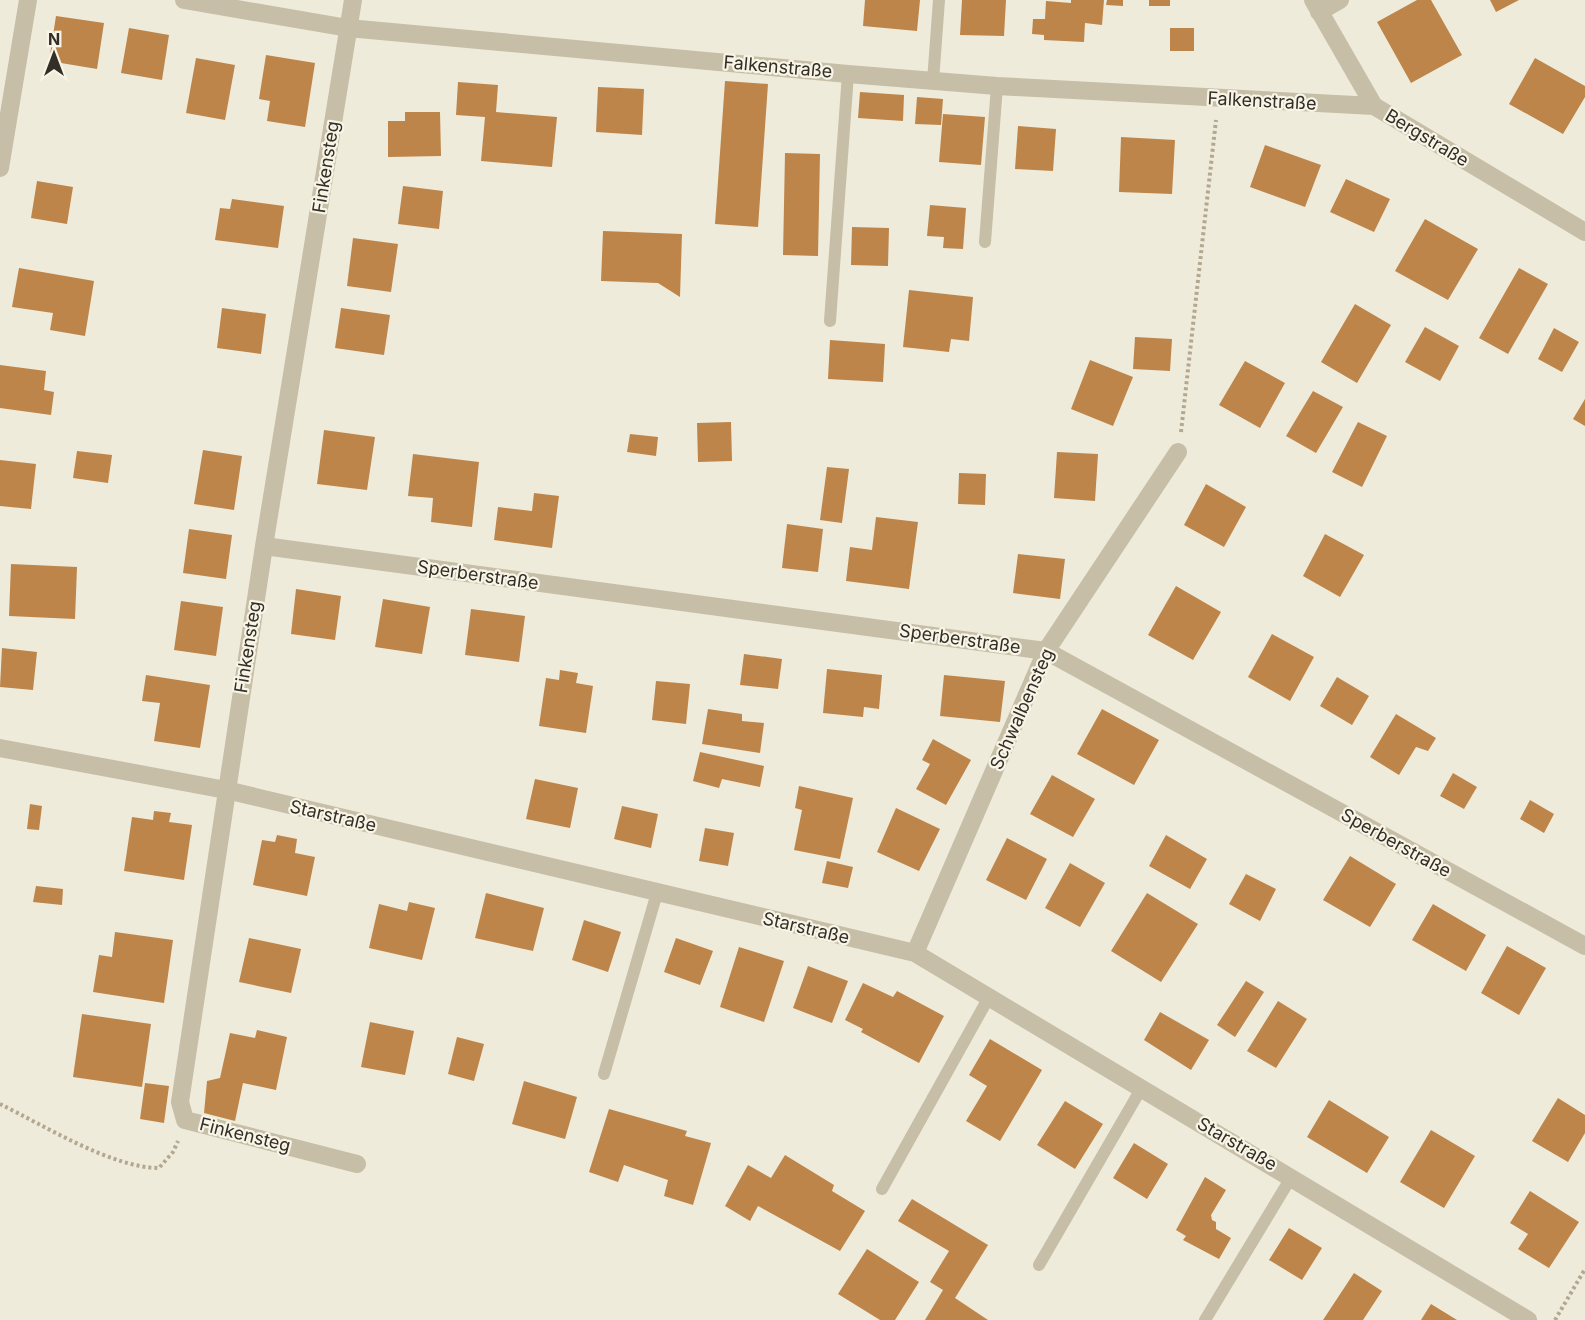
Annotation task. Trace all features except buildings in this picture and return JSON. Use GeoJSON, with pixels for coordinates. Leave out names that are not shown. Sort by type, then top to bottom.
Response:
{"type":"FeatureCollection","features":[{"type":"Feature","properties":{"kind":"street"},"geometry":{"type":"LineString","coordinates":[[0,168],[28,0]]}},
{"type":"Feature","properties":{"kind":"street","name":"Falkenstraße"},"geometry":{"type":"LineString","coordinates":[[184,0],[348,28],[848,74],[997,86],[1374,106]]}},
{"type":"Feature","properties":{"kind":"street","name":"Finkensteg"},"geometry":{"type":"LineString","coordinates":[[353,0],[264,546],[180,1102],[185,1120],[357,1164]]}},
{"type":"Feature","properties":{"kind":"street"},"geometry":{"type":"LineString","coordinates":[[1316,6],[1340,0]]}},
{"type":"Feature","properties":{"kind":"street","name":"Bergstraße"},"geometry":{"type":"LineString","coordinates":[[1316,6],[1374,106],[1585,232]]}},
{"type":"Feature","properties":{"kind":"street","name":"Schwalbensteg"},"geometry":{"type":"LineString","coordinates":[[915,953],[1046,651],[1178,452]]}},
{"type":"Feature","properties":{"kind":"street","name":"Sperberstraße"},"geometry":{"type":"LineString","coordinates":[[264,546],[1046,651],[1585,946]]}},
{"type":"Feature","properties":{"kind":"street","name":"Starstraße"},"geometry":{"type":"LineString","coordinates":[[0,748],[226,790],[915,953],[1141,1089],[1292,1176],[1528,1320]]}},
{"type":"Feature","properties":{"kind":"lane"},"geometry":{"type":"LineString","coordinates":[[933,81],[939,0]]}},
{"type":"Feature","properties":{"kind":"lane"},"geometry":{"type":"LineString","coordinates":[[830,321],[848,74]]}},
{"type":"Feature","properties":{"kind":"lane"},"geometry":{"type":"LineString","coordinates":[[986,242],[997,86]]}},
{"type":"Feature","properties":{"kind":"lane"},"geometry":{"type":"LineString","coordinates":[[604,1074],[657,893]]}},
{"type":"Feature","properties":{"kind":"lane"},"geometry":{"type":"LineString","coordinates":[[882,1189],[989,997]]}},
{"type":"Feature","properties":{"kind":"lane"},"geometry":{"type":"LineString","coordinates":[[1039,1265],[1141,1089]]}},
{"type":"Feature","properties":{"kind":"lane"},"geometry":{"type":"LineString","coordinates":[[1205,1320],[1292,1176]]}},
{"type":"Feature","properties":{"kind":"path"},"geometry":{"type":"LineString","coordinates":[[1178,452],[1218,99]]}},
{"type":"Feature","properties":{"kind":"path"},"geometry":{"type":"LineString","coordinates":[[0,1104],[116,1160],[144,1168],[159,1168],[173,1152],[185,1120]]}},
{"type":"Feature","properties":{"kind":"path"},"geometry":{"type":"LineString","coordinates":[[1555,1320],[1585,1269]]}}]}
